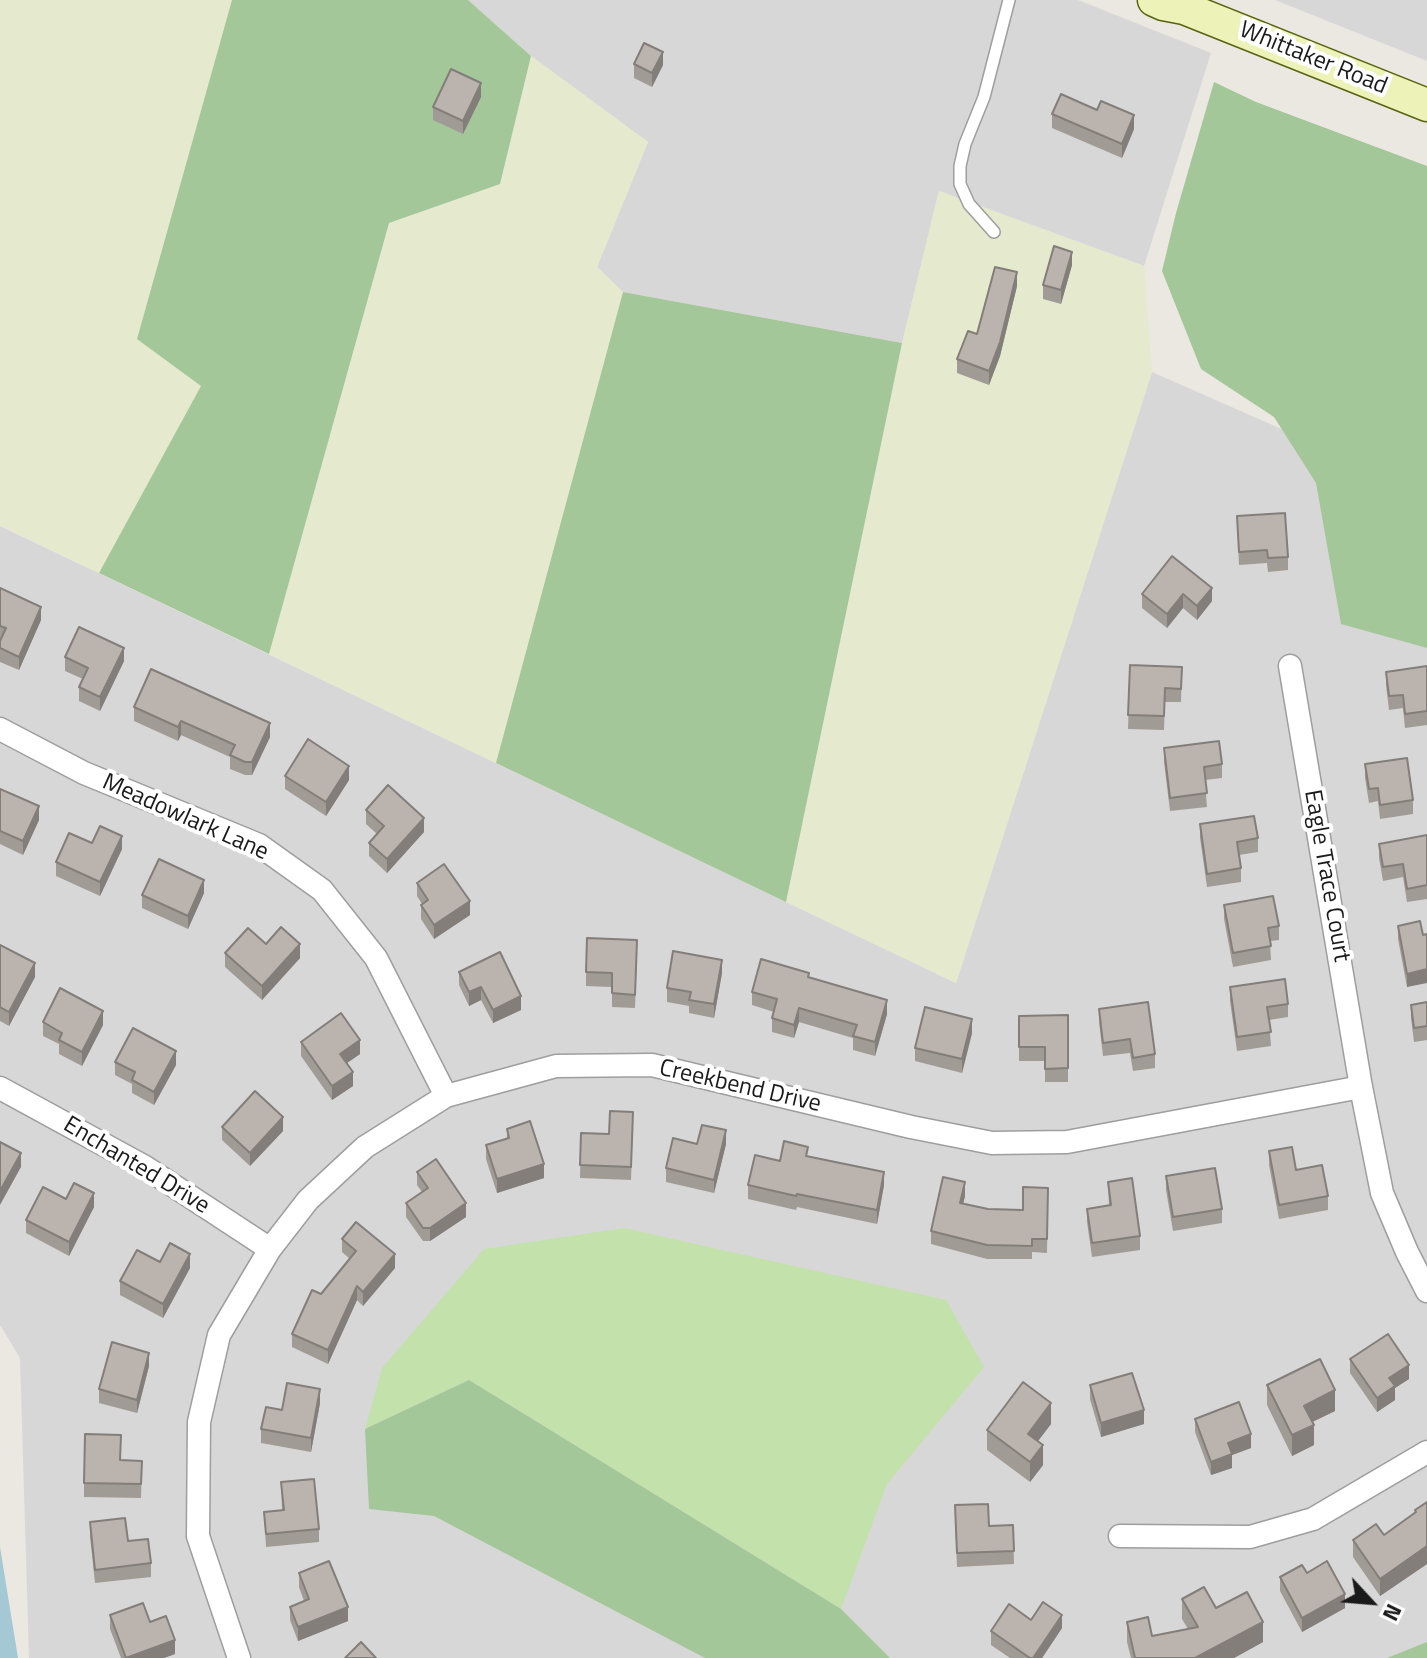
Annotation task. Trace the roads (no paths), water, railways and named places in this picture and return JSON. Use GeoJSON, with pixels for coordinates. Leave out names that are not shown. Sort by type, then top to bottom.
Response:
{"type":"FeatureCollection","features":[{"type":"Feature","properties":{"kind":"main road","name":"Whittaker Road"},"geometry":{"type":"LineString","coordinates":[[1154,0],[1184,8],[1427,105]]}},
{"type":"Feature","properties":{"kind":"street","name":"Eagle Trace Court"},"geometry":{"type":"LineString","coordinates":[[1290,666],[1361,1087],[1382,1193],[1427,1291]]}},
{"type":"Feature","properties":{"kind":"street","name":"Meadowlark Lane"},"geometry":{"type":"LineString","coordinates":[[0,729],[84,773],[259,845],[322,890],[376,958],[446,1096]]}},
{"type":"Feature","properties":{"kind":"street","name":"Creekbend Drive"},"geometry":{"type":"LineString","coordinates":[[239,1658],[198,1536],[199,1422],[219,1335],[270,1249],[308,1200],[365,1147],[446,1096],[556,1066],[652,1065],[911,1127],[992,1143],[1067,1142],[1361,1087]]}},
{"type":"Feature","properties":{"kind":"street","name":"Enchanted Drive"},"geometry":{"type":"LineString","coordinates":[[0,1088],[145,1167],[270,1249]]}},
{"type":"Feature","properties":{"kind":"street"},"geometry":{"type":"LineString","coordinates":[[1120,1536],[1250,1537],[1313,1519],[1427,1452]]}},
{"type":"Feature","properties":{"kind":"lane"},"geometry":{"type":"LineString","coordinates":[[994,232],[969,204],[960,184],[960,166],[965,144],[984,97],[1009,0]]}},
{"type":"Feature","properties":{"kind":"water"},"geometry":{"type":"Polygon","coordinates":[[[0,1547],[18,1658],[0,1658],[0,1547]]]}}]}
